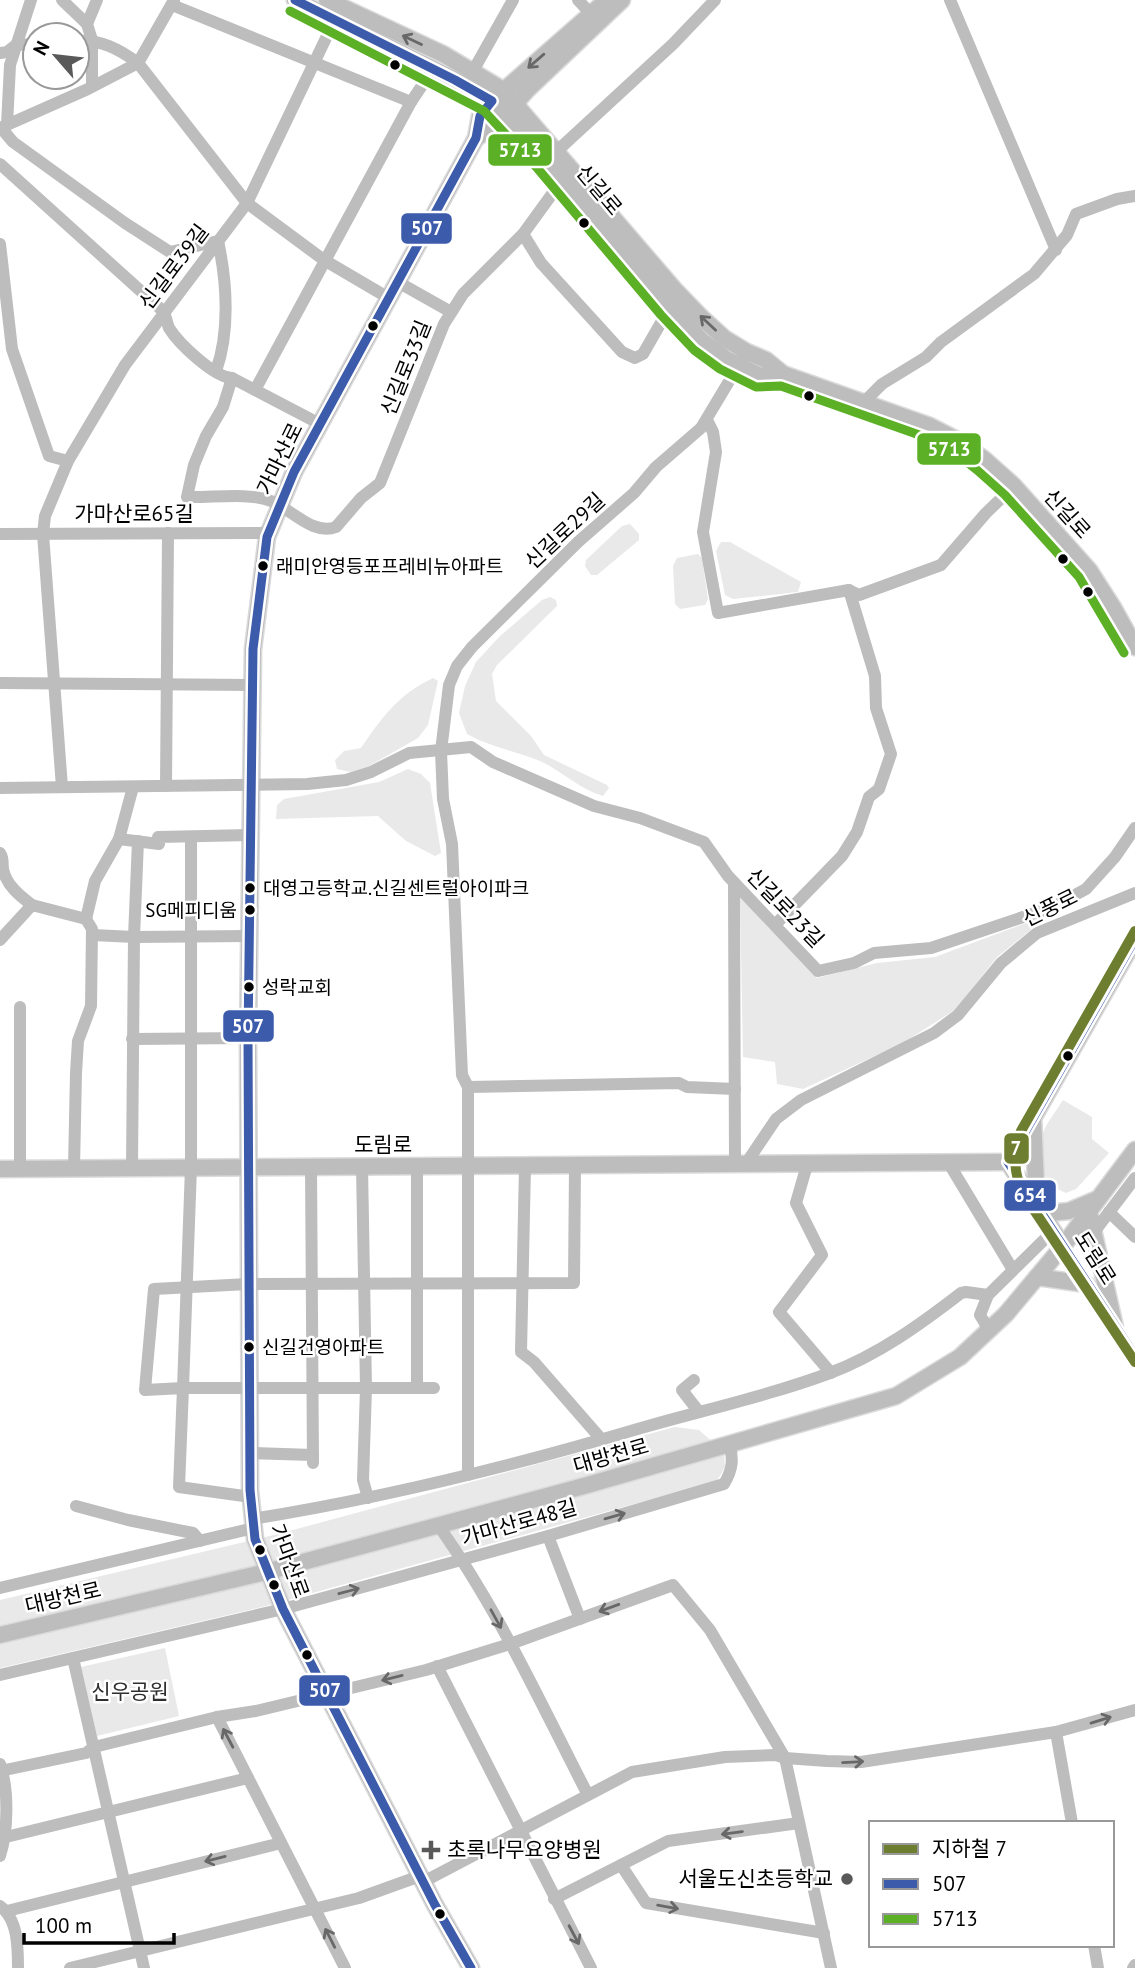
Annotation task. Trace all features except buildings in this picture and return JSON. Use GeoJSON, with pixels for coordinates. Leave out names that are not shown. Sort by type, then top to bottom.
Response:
{"type":"FeatureCollection","features":[{"type":"Feature","properties":{"kind":"main road","name":"신길로"},"geometry":{"type":"LineString","coordinates":[[295,0],[337,7],[443,54],[473,71],[557,151],[674,289],[742,359]]}},
{"type":"Feature","properties":{"kind":"main road","name":"가마산로"},"geometry":{"type":"LineString","coordinates":[[471,1968],[422,1879],[283,1609],[266,1572],[253,1524],[248,1284],[248,1038],[253,649],[269,533],[294,472],[476,138],[480,116],[497,96],[607,0]]}},
{"type":"Feature","properties":{"kind":"main road","name":"가마산로"},"geometry":{"type":"LineString","coordinates":[[476,138],[495,126],[622,0]]}},
{"type":"Feature","properties":{"kind":"main road","name":"신길로"},"geometry":{"type":"LineString","coordinates":[[337,7],[433,69],[497,96]]}},
{"type":"Feature","properties":{"kind":"main road","name":"신길로"},"geometry":{"type":"LineString","coordinates":[[510,109],[563,180],[670,307],[708,346],[742,359],[766,360],[783,374],[930,426],[959,441],[1014,486],[1089,570],[1135,647]]}},
{"type":"Feature","properties":{"kind":"main road"},"geometry":{"type":"LineString","coordinates":[[1008,1162],[1135,939]]}},
{"type":"Feature","properties":{"kind":"main road"},"geometry":{"type":"LineString","coordinates":[[1033,1114],[1039,1211],[1069,1211],[1101,1197]]}},
{"type":"Feature","properties":{"kind":"main road","name":"대방천로"},"geometry":{"type":"LineString","coordinates":[[0,1635],[266,1572],[895,1396],[960,1357],[1006,1314],[1063,1246],[1135,1150]]}},
{"type":"Feature","properties":{"kind":"main road","name":"도림로"},"geometry":{"type":"LineString","coordinates":[[0,1169],[1008,1162],[1063,1246]]}},
{"type":"Feature","properties":{"kind":"main road"},"geometry":{"type":"LineString","coordinates":[[1089,1212],[1115,1327]]}},
{"type":"Feature","properties":{"kind":"main road"},"geometry":{"type":"LineString","coordinates":[[1037,1277],[1089,1287]]}},
{"type":"Feature","properties":{"kind":"street"},"geometry":{"type":"LineString","coordinates":[[31,0],[10,65],[3,127],[13,142],[125,223],[170,251],[218,241],[225,292],[223,352],[216,371]]}},
{"type":"Feature","properties":{"kind":"street"},"geometry":{"type":"LineString","coordinates":[[62,0],[84,21]]}},
{"type":"Feature","properties":{"kind":"street"},"geometry":{"type":"LineString","coordinates":[[88,21],[97,0]]}},
{"type":"Feature","properties":{"kind":"street"},"geometry":{"type":"LineString","coordinates":[[473,71],[511,3],[495,0]]}},
{"type":"Feature","properties":{"kind":"street"},"geometry":{"type":"LineString","coordinates":[[578,0],[591,14]]}},
{"type":"Feature","properties":{"kind":"street"},"geometry":{"type":"LineString","coordinates":[[557,151],[673,44],[715,0]]}},
{"type":"Feature","properties":{"kind":"street"},"geometry":{"type":"LineString","coordinates":[[950,0],[1056,250]]}},
{"type":"Feature","properties":{"kind":"street"},"geometry":{"type":"LineString","coordinates":[[3,127],[138,62],[173,3],[314,64],[411,102]]}},
{"type":"Feature","properties":{"kind":"street","name":"신길로39길"},"geometry":{"type":"LineString","coordinates":[[43,534],[46,516],[68,461],[125,365],[247,203],[314,64],[337,7]]}},
{"type":"Feature","properties":{"kind":"street"},"geometry":{"type":"LineString","coordinates":[[91,37],[92,86]]}},
{"type":"Feature","properties":{"kind":"street"},"geometry":{"type":"LineString","coordinates":[[92,40],[120,50],[138,62],[247,203],[324,260],[387,297]]}},
{"type":"Feature","properties":{"kind":"street"},"geometry":{"type":"LineString","coordinates":[[0,53],[21,45]]}},
{"type":"Feature","properties":{"kind":"street"},"geometry":{"type":"LineString","coordinates":[[255,390],[411,102],[433,69]]}},
{"type":"Feature","properties":{"kind":"street"},"geometry":{"type":"LineString","coordinates":[[0,164],[164,312],[168,327],[194,356],[225,378],[232,378],[320,424]]}},
{"type":"Feature","properties":{"kind":"street","name":"신길로33길"},"geometry":{"type":"LineString","coordinates":[[280,506],[317,528],[332,529],[370,490],[380,484],[451,312],[463,294],[523,234],[563,180]]}},
{"type":"Feature","properties":{"kind":"street"},"geometry":{"type":"LineString","coordinates":[[864,402],[881,384],[926,357],[941,342],[1034,275],[1067,235],[1076,215],[1116,199],[1135,196]]}},
{"type":"Feature","properties":{"kind":"street"},"geometry":{"type":"LineString","coordinates":[[523,234],[541,263],[622,352],[635,358],[643,354],[670,307]]}},
{"type":"Feature","properties":{"kind":"street"},"geometry":{"type":"LineString","coordinates":[[0,244],[12,349],[49,456],[68,461]]}},
{"type":"Feature","properties":{"kind":"street"},"geometry":{"type":"LineString","coordinates":[[396,281],[451,312]]}},
{"type":"Feature","properties":{"kind":"street","name":"신길로29길"},"geometry":{"type":"LineString","coordinates":[[468,1475],[468,1087],[462,1075],[452,844],[443,799],[441,751],[449,685],[457,666],[472,647],[707,420],[742,359]]}},
{"type":"Feature","properties":{"kind":"street"},"geometry":{"type":"LineString","coordinates":[[232,378],[223,407],[206,436],[194,465],[187,498],[241,496],[269,500],[280,506]]}},
{"type":"Feature","properties":{"kind":"street"},"geometry":{"type":"LineString","coordinates":[[707,420],[713,432],[716,452],[703,532],[718,613],[849,590],[859,595],[941,565],[986,513],[1014,486]]}},
{"type":"Feature","properties":{"kind":"street"},"geometry":{"type":"LineString","coordinates":[[166,786],[168,533]]}},
{"type":"Feature","properties":{"kind":"street","name":"가마산로65길"},"geometry":{"type":"LineString","coordinates":[[0,534],[269,533]]}},
{"type":"Feature","properties":{"kind":"street"},"geometry":{"type":"LineString","coordinates":[[43,534],[62,788]]}},
{"type":"Feature","properties":{"kind":"street"},"geometry":{"type":"LineString","coordinates":[[775,925],[842,856],[857,832],[870,797],[879,789],[891,754],[876,708],[875,676],[849,590]]}},
{"type":"Feature","properties":{"kind":"street"},"geometry":{"type":"LineString","coordinates":[[0,682],[253,685]]}},
{"type":"Feature","properties":{"kind":"street","name":"신길로23길"},"geometry":{"type":"LineString","coordinates":[[0,788],[307,784],[346,780],[371,772],[409,753],[471,747],[493,762],[594,806],[640,818],[704,842],[734,883],[818,971],[855,963],[874,953],[931,948],[1053,907],[1086,888],[1115,857],[1135,828]]}},
{"type":"Feature","properties":{"kind":"street"},"geometry":{"type":"LineString","coordinates":[[74,1168],[78,1041],[91,1006],[93,935],[86,919],[95,881],[119,839],[133,787]]}},
{"type":"Feature","properties":{"kind":"street"},"geometry":{"type":"LineString","coordinates":[[119,839],[159,844],[158,837],[251,835]]}},
{"type":"Feature","properties":{"kind":"street"},"geometry":{"type":"LineString","coordinates":[[191,837],[191,1167],[179,1487],[251,1497]]}},
{"type":"Feature","properties":{"kind":"street"},"geometry":{"type":"LineString","coordinates":[[132,1167],[132,1040],[138,841]]}},
{"type":"Feature","properties":{"kind":"street"},"geometry":{"type":"LineString","coordinates":[[0,853],[3,856],[6,882],[32,905],[86,919]]}},
{"type":"Feature","properties":{"kind":"street"},"geometry":{"type":"LineString","coordinates":[[734,883],[735,1089],[740,1165]]}},
{"type":"Feature","properties":{"kind":"street","name":"신풍로"},"geometry":{"type":"LineString","coordinates":[[740,1165],[776,1119],[801,1100],[934,1032],[958,1015],[1001,963],[1037,933],[1135,893]]}},
{"type":"Feature","properties":{"kind":"street"},"geometry":{"type":"LineString","coordinates":[[0,940],[32,905]]}},
{"type":"Feature","properties":{"kind":"street"},"geometry":{"type":"LineString","coordinates":[[93,935],[249,936]]}},
{"type":"Feature","properties":{"kind":"street"},"geometry":{"type":"LineString","coordinates":[[20,1007],[20,1169]]}},
{"type":"Feature","properties":{"kind":"street"},"geometry":{"type":"LineString","coordinates":[[132,1040],[248,1038]]}},
{"type":"Feature","properties":{"kind":"street"},"geometry":{"type":"LineString","coordinates":[[468,1087],[679,1083],[687,1087],[735,1089]]}},
{"type":"Feature","properties":{"kind":"street"},"geometry":{"type":"LineString","coordinates":[[948,1162],[1013,1270]]}},
{"type":"Feature","properties":{"kind":"street"},"geometry":{"type":"LineString","coordinates":[[807,1165],[796,1203],[822,1255],[779,1312],[831,1373]]}},
{"type":"Feature","properties":{"kind":"street"},"geometry":{"type":"LineString","coordinates":[[362,1166],[366,1388],[363,1480],[368,1498]]}},
{"type":"Feature","properties":{"kind":"street"},"geometry":{"type":"LineString","coordinates":[[417,1166],[417,1388]]}},
{"type":"Feature","properties":{"kind":"street"},"geometry":{"type":"LineString","coordinates":[[525,1166],[521,1352],[534,1362],[602,1440]]}},
{"type":"Feature","properties":{"kind":"street"},"geometry":{"type":"LineString","coordinates":[[434,1388],[145,1390],[154,1289],[248,1284],[574,1283],[575,1166]]}},
{"type":"Feature","properties":{"kind":"street"},"geometry":{"type":"LineString","coordinates":[[250,1453],[313,1459],[311,1167]]}},
{"type":"Feature","properties":{"kind":"street"},"geometry":{"type":"LineString","coordinates":[[1094,1232],[1135,1178]]}},
{"type":"Feature","properties":{"kind":"street"},"geometry":{"type":"LineString","coordinates":[[1109,1212],[1135,1237]]}},
{"type":"Feature","properties":{"kind":"street"},"geometry":{"type":"LineString","coordinates":[[989,1330],[980,1315],[988,1295],[1053,1231]]}},
{"type":"Feature","properties":{"kind":"street","name":"도림로"},"geometry":{"type":"LineString","coordinates":[[1063,1246],[1135,1356]]}},
{"type":"Feature","properties":{"kind":"street"},"geometry":{"type":"LineString","coordinates":[[1050,1292],[1059,1281],[1089,1287]]}},
{"type":"Feature","properties":{"kind":"street"},"geometry":{"type":"LineString","coordinates":[[0,1588],[200,1541],[253,1524],[468,1475],[602,1440],[831,1373],[892,1342],[961,1293],[988,1295]]}},
{"type":"Feature","properties":{"kind":"street"},"geometry":{"type":"LineString","coordinates":[[694,1380],[682,1390],[695,1413]]}},
{"type":"Feature","properties":{"kind":"street","name":"가마산로48길"},"geometry":{"type":"LineString","coordinates":[[0,1675],[283,1609],[724,1484],[732,1471],[730,1444]]}},
{"type":"Feature","properties":{"kind":"street"},"geometry":{"type":"LineString","coordinates":[[76,1506],[128,1520],[193,1532],[200,1541]]}},
{"type":"Feature","properties":{"kind":"street"},"geometry":{"type":"LineString","coordinates":[[438,1525],[463,1559],[588,1795]]}},
{"type":"Feature","properties":{"kind":"street"},"geometry":{"type":"LineString","coordinates":[[548,1536],[580,1619]]}},
{"type":"Feature","properties":{"kind":"street"},"geometry":{"type":"LineString","coordinates":[[1,1766],[5,1770],[86,1753],[93,1747],[437,1667],[510,1644],[673,1585],[710,1630],[785,1758],[831,1968]]}},
{"type":"Feature","properties":{"kind":"street"},"geometry":{"type":"LineString","coordinates":[[73,1658],[144,1968]]}},
{"type":"Feature","properties":{"kind":"street"},"geometry":{"type":"LineString","coordinates":[[437,1667],[591,1968]]}},
{"type":"Feature","properties":{"kind":"street"},"geometry":{"type":"LineString","coordinates":[[70,1968],[359,1898],[422,1879],[639,1770],[725,1756],[776,1755],[785,1758],[861,1762],[1056,1732],[1135,1710]]}},
{"type":"Feature","properties":{"kind":"street"},"geometry":{"type":"LineString","coordinates":[[217,1717],[345,1968]]}},
{"type":"Feature","properties":{"kind":"street"},"geometry":{"type":"LineString","coordinates":[[1056,1732],[1072,1821]]}},
{"type":"Feature","properties":{"kind":"street"},"geometry":{"type":"LineString","coordinates":[[0,1856],[6,1837],[1,1766]]}},
{"type":"Feature","properties":{"kind":"street"},"geometry":{"type":"LineString","coordinates":[[6,1837],[248,1778]]}},
{"type":"Feature","properties":{"kind":"street"},"geometry":{"type":"LineString","coordinates":[[554,1899],[668,1841],[799,1824]]}},
{"type":"Feature","properties":{"kind":"street"},"geometry":{"type":"LineString","coordinates":[[19,1968],[16,1934],[3,1908],[282,1843]]}},
{"type":"Feature","properties":{"kind":"street"},"geometry":{"type":"LineString","coordinates":[[621,1865],[646,1903],[824,1933]]}},
{"type":"Feature","properties":{"kind":"street"},"geometry":{"type":"LineString","coordinates":[[1094,1947],[1098,1968]]}},
{"type":"Feature","properties":{"kind":"green space"},"geometry":{"type":"Polygon","coordinates":[[[630,524],[639,534],[639,540],[597,575],[591,575],[585,566],[586,560],[622,526],[630,524]]]}},
{"type":"Feature","properties":{"kind":"green space"},"geometry":{"type":"Polygon","coordinates":[[[721,542],[730,542],[801,582],[798,592],[733,599],[725,595],[716,551],[721,542]]]}},
{"type":"Feature","properties":{"kind":"green space"},"geometry":{"type":"Polygon","coordinates":[[[698,554],[702,558],[708,599],[705,605],[680,609],[675,604],[673,566],[677,558],[698,554]]]}},
{"type":"Feature","properties":{"kind":"green space"},"geometry":{"type":"Polygon","coordinates":[[[550,597],[556,600],[557,606],[497,665],[492,674],[496,701],[531,736],[544,755],[607,785],[609,788],[603,796],[586,789],[540,761],[467,734],[459,713],[465,686],[476,662],[500,636],[542,600],[550,597]]]}},
{"type":"Feature","properties":{"kind":"green space"},"geometry":{"type":"Polygon","coordinates":[[[433,678],[438,681],[428,725],[418,738],[369,766],[351,772],[337,769],[335,760],[344,751],[361,748],[392,707],[433,678]]]}},
{"type":"Feature","properties":{"kind":"green space"},"geometry":{"type":"Polygon","coordinates":[[[408,769],[421,774],[430,783],[441,853],[435,856],[406,841],[378,816],[276,819],[277,805],[284,799],[379,782],[408,769]]]}},
{"type":"Feature","properties":{"kind":"green space"},"geometry":{"type":"Polygon","coordinates":[[[740,898],[775,925],[817,978],[877,963],[935,957],[1029,922],[1032,929],[997,957],[956,1009],[903,1043],[803,1089],[777,1084],[775,1062],[743,1057],[740,898]]]}},
{"type":"Feature","properties":{"kind":"green space"},"geometry":{"type":"Polygon","coordinates":[[[1063,1100],[1092,1117],[1092,1139],[1109,1153],[1076,1189],[1066,1193],[1051,1183],[1040,1160],[1045,1129],[1063,1100]]]}},
{"type":"Feature","properties":{"kind":"green space"},"geometry":{"type":"Polygon","coordinates":[[[675,1427],[699,1430],[724,1452],[725,1467],[717,1481],[262,1607],[0,1668],[0,1600],[278,1534],[675,1427]]]}},
{"type":"Feature","properties":{"kind":"green space","name":"신우공원"},"geometry":{"type":"Polygon","coordinates":[[[165,1648],[179,1716],[97,1736],[81,1667],[165,1648]]]}},
{"type":"Feature","properties":{"kind":"metro line","name":"7"},"geometry":{"type":"LineString","coordinates":[[1135,931],[1021,1131],[1015,1163],[1024,1195],[1135,1362]]}},
{"type":"Feature","properties":{"kind":"transit line","name":"507"},"geometry":{"type":"LineString","coordinates":[[295,0],[492,101],[480,116],[476,138],[294,472],[267,537],[253,649],[248,1038],[250,1490],[255,1539],[283,1609],[435,1905],[471,1968]]}},
{"type":"Feature","properties":{"kind":"transit line","name":"5713"},"geometry":{"type":"LineString","coordinates":[[290,11],[484,111],[538,169],[661,315],[694,350],[720,369],[756,387],[781,386],[925,437],[953,451],[1005,495],[1079,577],[1124,653]]}},
{"type":"Feature","properties":{"kind":"transit line","name":"654"},"geometry":{"type":"LineString","coordinates":[[1135,939],[1008,1162],[1135,1356]]}},
{"type":"Feature","properties":{"kind":"place","name":"래미안영등포프레비뉴아파트"},"geometry":{"type":"Point","coordinates":[263,566]}},
{"type":"Feature","properties":{"kind":"place","name":"대영고등학교.신길센트럴아이파크"},"geometry":{"type":"Point","coordinates":[250,888]}},
{"type":"Feature","properties":{"kind":"place","name":"SG메피디움"},"geometry":{"type":"Point","coordinates":[250,910]}},
{"type":"Feature","properties":{"kind":"place","name":"성락교회"},"geometry":{"type":"Point","coordinates":[249,987]}},
{"type":"Feature","properties":{"kind":"place","name":"신길건영아파트"},"geometry":{"type":"Point","coordinates":[249,1347]}},
{"type":"Feature","properties":{"kind":"place","name":"초록나무요양병원"},"geometry":{"type":"Point","coordinates":[431,1850]}},
{"type":"Feature","properties":{"kind":"place","name":"서울도신초등학교"},"geometry":{"type":"Point","coordinates":[847,1879]}}]}
